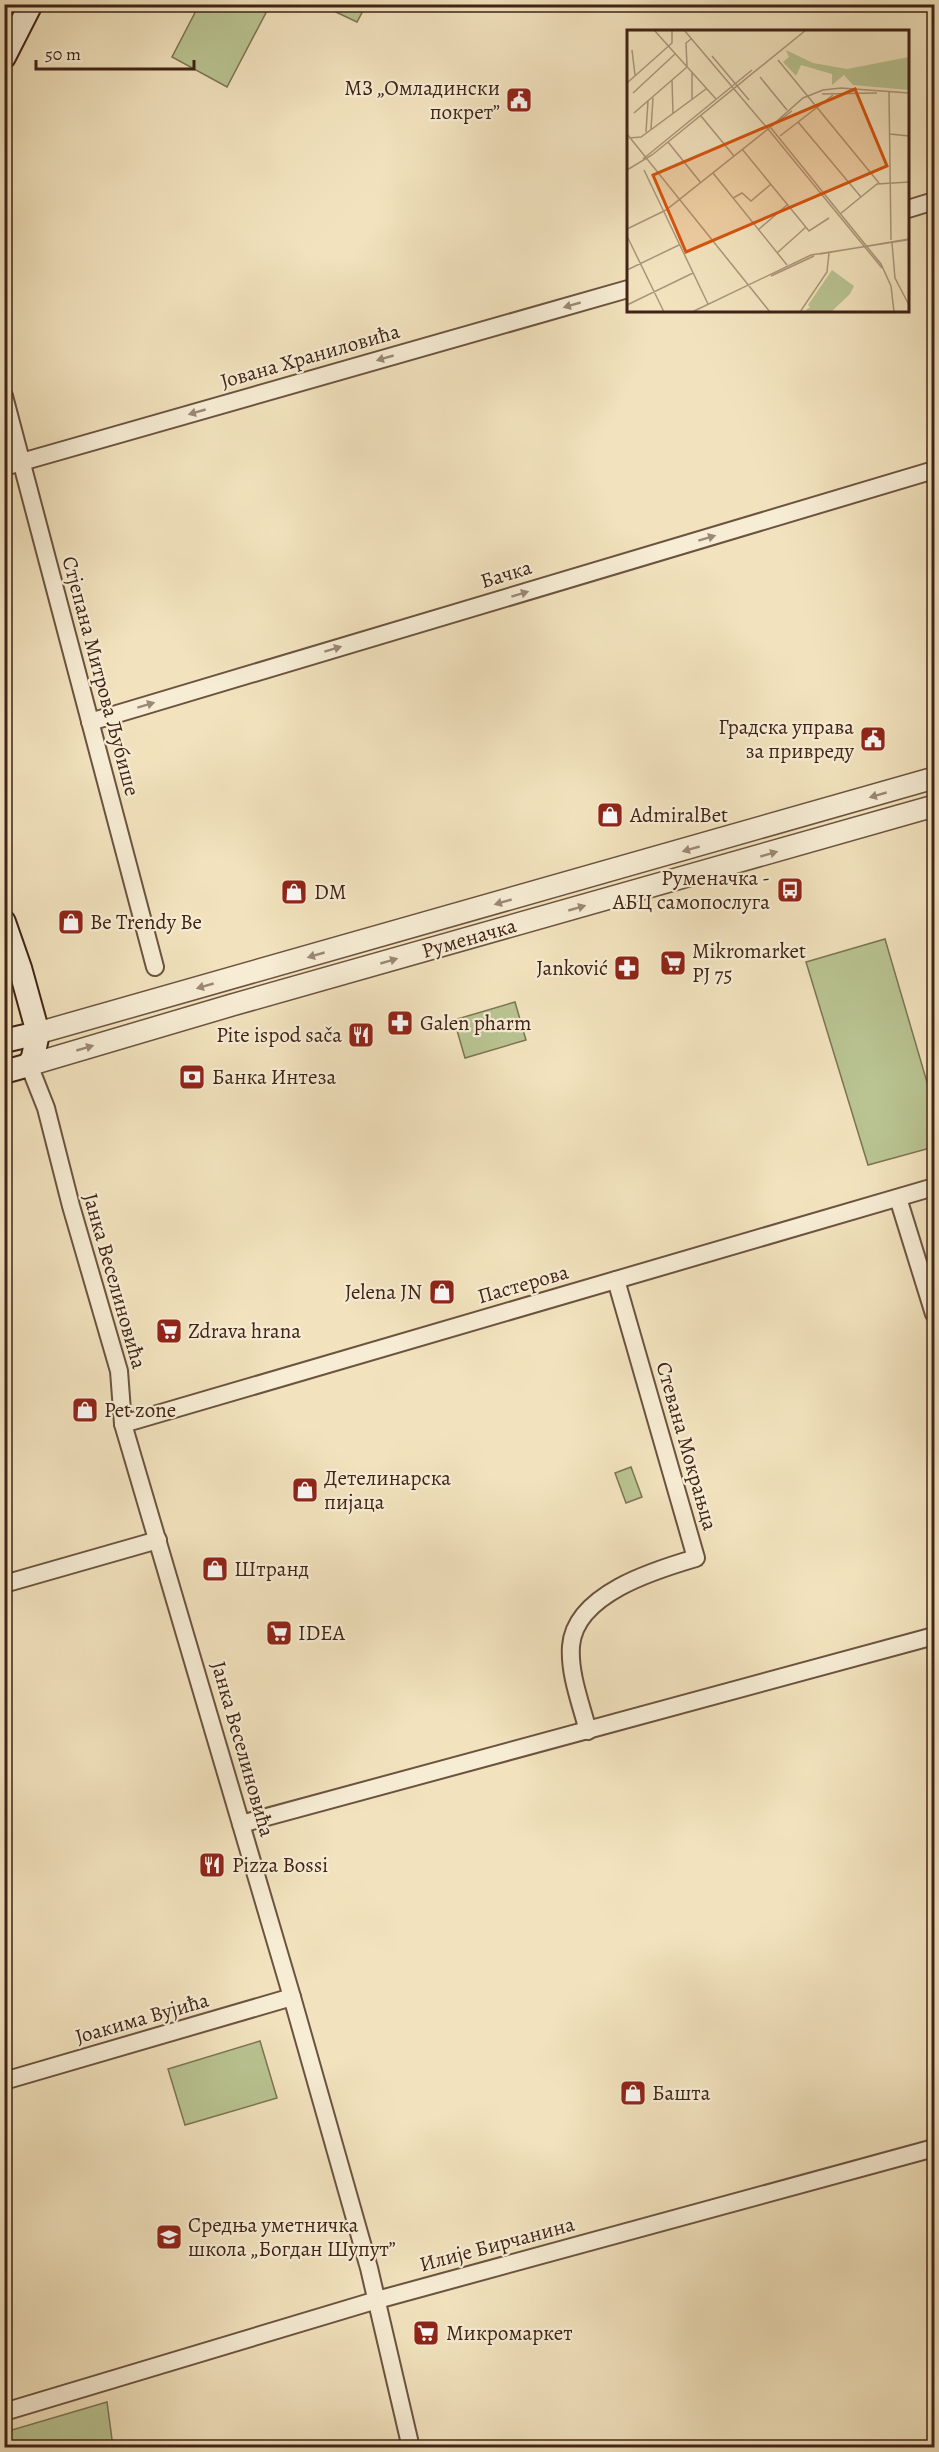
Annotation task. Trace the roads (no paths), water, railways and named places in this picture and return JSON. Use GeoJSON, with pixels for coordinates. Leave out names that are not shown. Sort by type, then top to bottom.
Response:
{"type":"FeatureCollection","features":[{"type":"Feature","properties":{"kind":"main road"},"geometry":{"type":"LineString","coordinates":[[4,57],[31,4]]}},
{"type":"Feature","properties":{"kind":"main road"},"geometry":{"type":"LineString","coordinates":[[4,922],[20,968],[38,1033],[29,1065],[9,1053],[4,1043]]}},
{"type":"Feature","properties":{"kind":"main road","name":"Руменачка"},"geometry":{"type":"LineString","coordinates":[[4,1043],[38,1033]]}},
{"type":"Feature","properties":{"kind":"main road","name":"Руменачка"},"geometry":{"type":"LineString","coordinates":[[4,1072],[29,1065]]}},
{"type":"Feature","properties":{"kind":"street"},"geometry":{"type":"LineString","coordinates":[[909,209],[934,201]]}},
{"type":"Feature","properties":{"kind":"street","name":"Јована Храниловића"},"geometry":{"type":"LineString","coordinates":[[12,465],[627,289]]}},
{"type":"Feature","properties":{"kind":"street","name":"Стјепана Митрова Љубише"},"geometry":{"type":"LineString","coordinates":[[4,396],[12,465],[90,722],[154,967]]}},
{"type":"Feature","properties":{"kind":"street","name":"Бачка"},"geometry":{"type":"LineString","coordinates":[[90,722],[934,470]]}},
{"type":"Feature","properties":{"kind":"street","name":"Руменачка"},"geometry":{"type":"LineString","coordinates":[[38,1033],[934,778]]}},
{"type":"Feature","properties":{"kind":"street","name":"Руменачка"},"geometry":{"type":"LineString","coordinates":[[29,1065],[232,1005],[934,806]]}},
{"type":"Feature","properties":{"kind":"street","name":"Јанка Веселиновића"},"geometry":{"type":"LineString","coordinates":[[29,1065],[46,1108],[65,1185],[119,1371],[123,1424],[242,1824],[377,2300],[411,2448]]}},
{"type":"Feature","properties":{"kind":"street","name":"Пастерова"},"geometry":{"type":"LineString","coordinates":[[123,1424],[934,1187]]}},
{"type":"Feature","properties":{"kind":"street"},"geometry":{"type":"LineString","coordinates":[[898,1198],[934,1314]]}},
{"type":"Feature","properties":{"kind":"street","name":"Стевана Мокрањца"},"geometry":{"type":"LineString","coordinates":[[588,1731],[571,1666],[571,1643],[582,1617],[602,1597],[625,1584],[696,1557],[616,1280]]}},
{"type":"Feature","properties":{"kind":"street"},"geometry":{"type":"LineString","coordinates":[[4,1584],[158,1540]]}},
{"type":"Feature","properties":{"kind":"street"},"geometry":{"type":"LineString","coordinates":[[242,1824],[934,1636]]}},
{"type":"Feature","properties":{"kind":"street","name":"Јоакима Вујића"},"geometry":{"type":"LineString","coordinates":[[4,2081],[292,1997]]}},
{"type":"Feature","properties":{"kind":"street","name":"Илије Бирчанина"},"geometry":{"type":"LineString","coordinates":[[4,2412],[377,2300],[934,2148]]}},
{"type":"Feature","properties":{"kind":"place","name":"МЗ „Омладински покрет”"},"geometry":{"type":"Point","coordinates":[519,100]}},
{"type":"Feature","properties":{"kind":"place","name":"Градска управа за привреду"},"geometry":{"type":"Point","coordinates":[873,739]}},
{"type":"Feature","properties":{"kind":"place","name":"AdmiralBet"},"geometry":{"type":"Point","coordinates":[610,815]}},
{"type":"Feature","properties":{"kind":"place","name":"Руменачка - АБЦ самопослуга"},"geometry":{"type":"Point","coordinates":[790,890]}},
{"type":"Feature","properties":{"kind":"place","name":"DM"},"geometry":{"type":"Point","coordinates":[294,892]}},
{"type":"Feature","properties":{"kind":"place","name":"Be Trendy Be"},"geometry":{"type":"Point","coordinates":[71,922]}},
{"type":"Feature","properties":{"kind":"place","name":"Mikromarket PJ 75"},"geometry":{"type":"Point","coordinates":[673,963]}},
{"type":"Feature","properties":{"kind":"place","name":"Janković"},"geometry":{"type":"Point","coordinates":[627,968]}},
{"type":"Feature","properties":{"kind":"place","name":"Galen pharm"},"geometry":{"type":"Point","coordinates":[400,1023]}},
{"type":"Feature","properties":{"kind":"place","name":"Pite ispod sača"},"geometry":{"type":"Point","coordinates":[361,1035]}},
{"type":"Feature","properties":{"kind":"place","name":"Банка Интеза"},"geometry":{"type":"Point","coordinates":[192,1077]}},
{"type":"Feature","properties":{"kind":"place","name":"Jelena JN"},"geometry":{"type":"Point","coordinates":[442,1292]}},
{"type":"Feature","properties":{"kind":"place","name":"Zdrava hrana"},"geometry":{"type":"Point","coordinates":[169,1331]}},
{"type":"Feature","properties":{"kind":"place","name":"Pet zone"},"geometry":{"type":"Point","coordinates":[85,1410]}},
{"type":"Feature","properties":{"kind":"place","name":"Детелинарска пијаца"},"geometry":{"type":"Point","coordinates":[305,1490]}},
{"type":"Feature","properties":{"kind":"place","name":"Штранд"},"geometry":{"type":"Point","coordinates":[215,1569]}},
{"type":"Feature","properties":{"kind":"place","name":"IDEA"},"geometry":{"type":"Point","coordinates":[279,1633]}},
{"type":"Feature","properties":{"kind":"place","name":"Pizza Bossi"},"geometry":{"type":"Point","coordinates":[212,1865]}},
{"type":"Feature","properties":{"kind":"place","name":"Башта"},"geometry":{"type":"Point","coordinates":[633,2093]}},
{"type":"Feature","properties":{"kind":"place","name":"Средња уметничка школа „Богдан Шупут”"},"geometry":{"type":"Point","coordinates":[169,2237]}},
{"type":"Feature","properties":{"kind":"place","name":"Микромаркет"},"geometry":{"type":"Point","coordinates":[426,2333]}}]}
